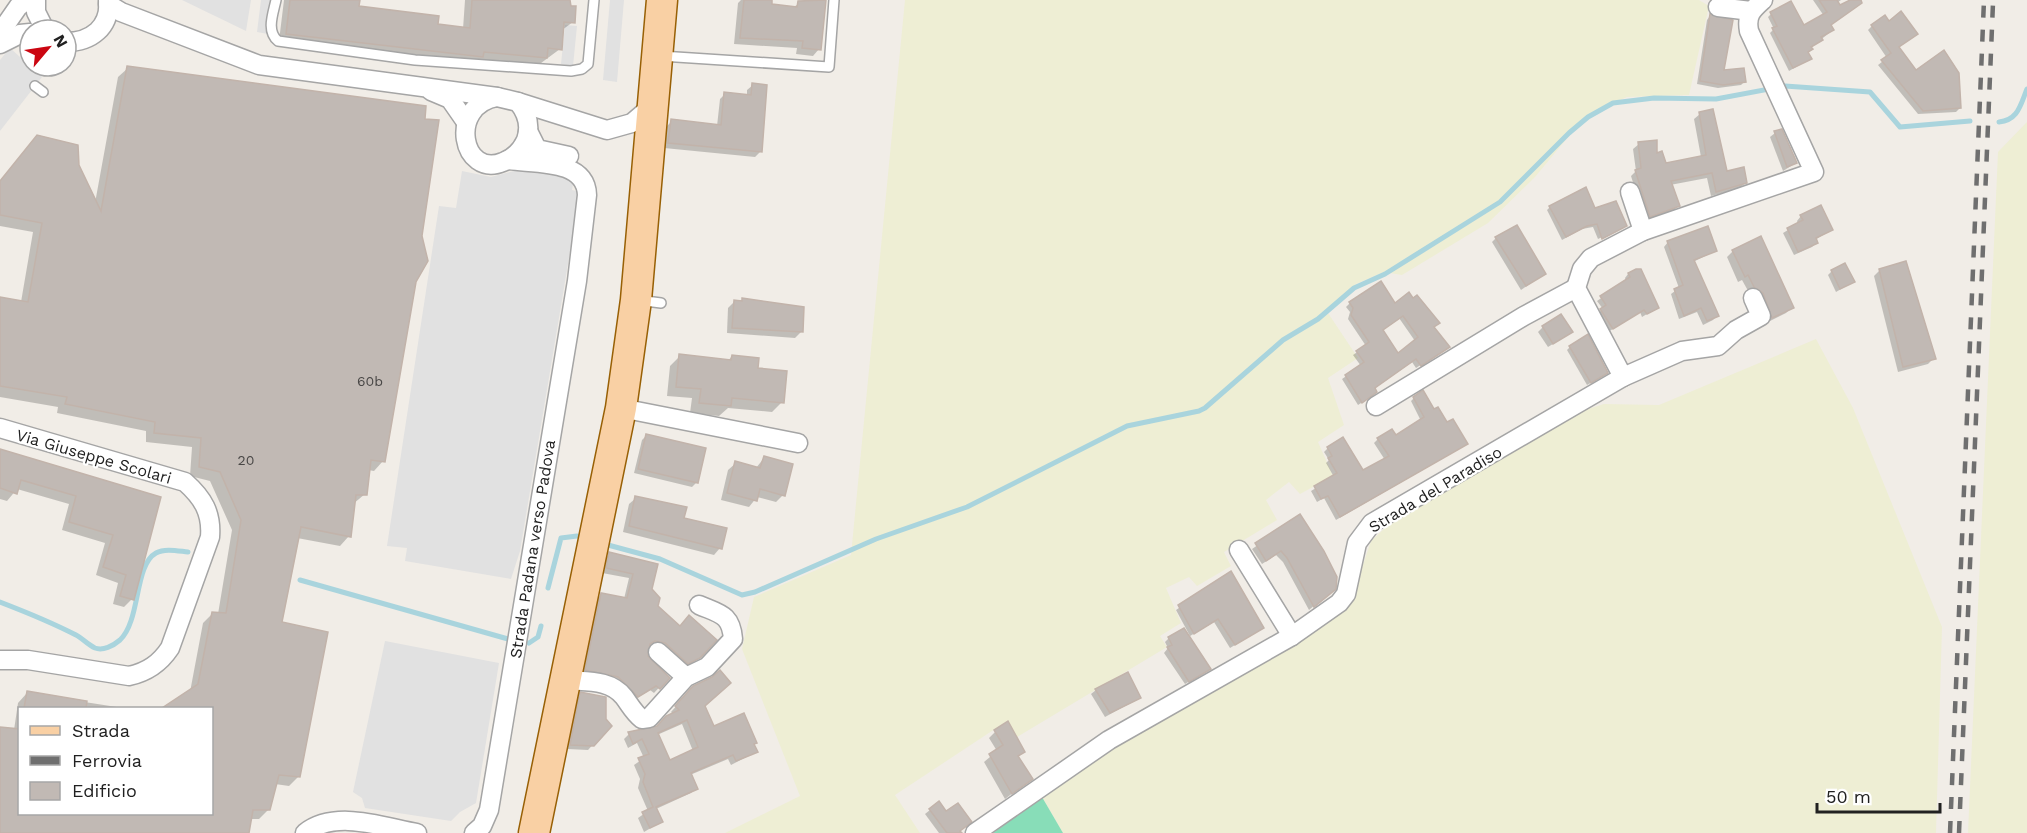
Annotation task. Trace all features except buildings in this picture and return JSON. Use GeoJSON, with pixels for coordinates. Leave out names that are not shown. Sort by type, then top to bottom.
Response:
{"type":"FeatureCollection","features":[{"type":"Feature","properties":{"kind":"main road"},"geometry":{"type":"LineString","coordinates":[[534,833],[621,408],[649,302],[654,104],[662,0]]}},
{"type":"Feature","properties":{"kind":"street"},"geometry":{"type":"LineString","coordinates":[[0,33],[18,7],[27,0]]}},
{"type":"Feature","properties":{"kind":"street"},"geometry":{"type":"LineString","coordinates":[[36,0],[36,12],[39,18]]}},
{"type":"Feature","properties":{"kind":"street"},"geometry":{"type":"LineString","coordinates":[[78,40],[88,39],[98,32],[105,23],[108,2],[121,12],[259,65],[421,87],[464,90],[518,102],[607,130],[632,123],[654,104]]}},
{"type":"Feature","properties":{"kind":"street"},"geometry":{"type":"LineString","coordinates":[[1718,7],[1757,5]]}},
{"type":"Feature","properties":{"kind":"street"},"geometry":{"type":"LineString","coordinates":[[1376,406],[1524,316],[1576,288],[1582,270],[1591,258],[1643,231],[1814,172],[1749,31],[1747,20],[1757,5]]}},
{"type":"Feature","properties":{"kind":"street"},"geometry":{"type":"LineString","coordinates":[[0,44],[18,35]]}},
{"type":"Feature","properties":{"kind":"street"},"geometry":{"type":"LineString","coordinates":[[421,87],[450,99],[466,122],[477,105],[496,97]]}},
{"type":"Feature","properties":{"kind":"street","name":"Strada Padana verso Padova"},"geometry":{"type":"LineString","coordinates":[[518,102],[526,116],[528,131],[537,149],[578,158],[589,166],[595,177],[597,190],[588,240],[580,261]]}},
{"type":"Feature","properties":{"kind":"street","name":"Strada Padana verso Padova"},"geometry":{"type":"LineString","coordinates":[[466,122],[468,146],[475,159],[489,165],[508,160],[570,168],[583,177],[587,195],[580,261],[489,810],[482,826],[474,833]]}},
{"type":"Feature","properties":{"kind":"street"},"geometry":{"type":"LineString","coordinates":[[508,160],[523,146],[528,131]]}},
{"type":"Feature","properties":{"kind":"street"},"geometry":{"type":"LineString","coordinates":[[1630,192],[1643,231]]}},
{"type":"Feature","properties":{"kind":"street"},"geometry":{"type":"LineString","coordinates":[[1576,288],[1623,377]]}},
{"type":"Feature","properties":{"kind":"street","name":"Strada del Paradiso"},"geometry":{"type":"LineString","coordinates":[[975,833],[1109,740],[1292,636],[1339,603],[1346,594],[1357,543],[1372,523],[1623,377],[1682,351],[1718,346],[1736,330],[1761,316],[1753,298]]}},
{"type":"Feature","properties":{"kind":"street"},"geometry":{"type":"LineString","coordinates":[[621,408],[798,443]]}},
{"type":"Feature","properties":{"kind":"street","name":"Via Giuseppe Scolari"},"geometry":{"type":"LineString","coordinates":[[0,428],[185,482],[198,494],[211,520],[210,537],[170,648],[162,660],[153,666],[142,673],[129,676],[28,660],[0,660]]}},
{"type":"Feature","properties":{"kind":"street"},"geometry":{"type":"LineString","coordinates":[[1239,550],[1292,636]]}},
{"type":"Feature","properties":{"kind":"street"},"geometry":{"type":"LineString","coordinates":[[566,680],[609,684],[622,694],[635,714],[642,718],[649,718],[686,677],[707,667],[733,639],[732,626],[726,617],[699,605]]}},
{"type":"Feature","properties":{"kind":"street"},"geometry":{"type":"LineString","coordinates":[[658,652],[686,677]]}},
{"type":"Feature","properties":{"kind":"street"},"geometry":{"type":"LineString","coordinates":[[305,833],[317,826],[336,821],[417,833]]}},
{"type":"Feature","properties":{"kind":"lane"},"geometry":{"type":"LineString","coordinates":[[276,0],[271,29],[272,36],[278,41],[424,61],[571,71],[582,69],[588,64],[594,0]]}},
{"type":"Feature","properties":{"kind":"lane"},"geometry":{"type":"LineString","coordinates":[[658,56],[829,67],[834,0]]}},
{"type":"Feature","properties":{"kind":"lane"},"geometry":{"type":"LineString","coordinates":[[35,86],[44,92]]}},
{"type":"Feature","properties":{"kind":"green space"},"geometry":{"type":"Polygon","coordinates":[[[905,0],[1699,0],[1709,6],[1689,95],[1627,97],[1600,109],[1569,136],[1535,177],[1488,223],[1402,275],[1384,272],[1356,284],[1328,313],[1358,358],[1328,378],[1344,425],[1318,442],[1333,476],[1300,494],[1289,482],[1266,500],[1277,520],[1224,552],[1231,566],[1197,586],[1189,577],[1166,588],[1181,623],[1160,636],[1167,647],[1017,737],[1007,721],[895,795],[920,833],[725,833],[800,796],[742,649],[754,597],[851,555],[905,0]]]}},
{"type":"Feature","properties":{"kind":"green space"},"geometry":{"type":"Polygon","coordinates":[[[2027,122],[2027,833],[1968,833],[1998,152],[2027,122]]]}},
{"type":"Feature","properties":{"kind":"green space"},"geometry":{"type":"Polygon","coordinates":[[[1816,339],[1853,408],[1942,627],[1936,833],[1063,833],[1042,797],[1119,742],[1350,603],[1371,541],[1386,527],[1517,446],[1579,412],[1604,404],[1659,405],[1816,339]]]}},
{"type":"Feature","properties":{"kind":"green space"},"geometry":{"type":"Polygon","coordinates":[[[1042,797],[1063,833],[993,833],[1042,797]]]}},
{"type":"Feature","properties":{"kind":"shaded area"},"geometry":{"type":"Polygon","coordinates":[[[182,0],[251,0],[246,31],[182,0]]]}},
{"type":"Feature","properties":{"kind":"shaded area"},"geometry":{"type":"Polygon","coordinates":[[[261,0],[272,0],[268,34],[257,32],[261,0]]]}},
{"type":"Feature","properties":{"kind":"shaded area"},"geometry":{"type":"Polygon","coordinates":[[[610,0],[624,0],[617,82],[603,80],[610,0]]]}},
{"type":"Feature","properties":{"kind":"shaded area"},"geometry":{"type":"Polygon","coordinates":[[[565,25],[577,26],[573,66],[561,64],[565,25]]]}},
{"type":"Feature","properties":{"kind":"shaded area"},"geometry":{"type":"Polygon","coordinates":[[[10,48],[18,55],[18,78],[41,78],[0,131],[0,60],[10,48]]]}},
{"type":"Feature","properties":{"kind":"shaded area"},"geometry":{"type":"Polygon","coordinates":[[[521,169],[574,178],[572,190],[580,192],[520,551],[511,579],[405,561],[407,548],[387,546],[439,206],[456,208],[462,171],[491,177],[521,169]]]}},
{"type":"Feature","properties":{"kind":"shaded area"},"geometry":{"type":"Polygon","coordinates":[[[385,641],[499,663],[476,803],[460,812],[451,821],[365,808],[362,798],[353,792],[385,641]]]}},
{"type":"Feature","properties":{"kind":"waterway"},"geometry":{"type":"LineString","coordinates":[[608,545],[660,559],[742,595],[755,592],[876,539],[967,507],[1127,426],[1199,411],[1283,340],[1318,319],[1354,288],[1385,274],[1500,202],[1569,133],[1588,117],[1613,103],[1654,98],[1716,99],[1785,86],[1870,92],[1900,127],[1970,121]]}},
{"type":"Feature","properties":{"kind":"waterway"},"geometry":{"type":"LineString","coordinates":[[1999,122],[2014,115],[2027,89]]}},
{"type":"Feature","properties":{"kind":"waterway"},"geometry":{"type":"LineString","coordinates":[[548,588],[561,538],[577,536]]}},
{"type":"Feature","properties":{"kind":"waterway"},"geometry":{"type":"LineString","coordinates":[[0,602],[67,630],[95,648],[105,648],[120,640],[127,631],[140,581],[149,559],[163,551],[188,552]]}},
{"type":"Feature","properties":{"kind":"waterway"},"geometry":{"type":"LineString","coordinates":[[300,580],[508,639]]}},
{"type":"Feature","properties":{"kind":"waterway"},"geometry":{"type":"LineString","coordinates":[[529,643],[538,637],[541,626]]}},
{"type":"Feature","properties":{"kind":"railway"},"geometry":{"type":"LineString","coordinates":[[1950,833],[1984,0]]}},
{"type":"Feature","properties":{"kind":"railway"},"geometry":{"type":"LineString","coordinates":[[1959,833],[1993,3]]}}]}
